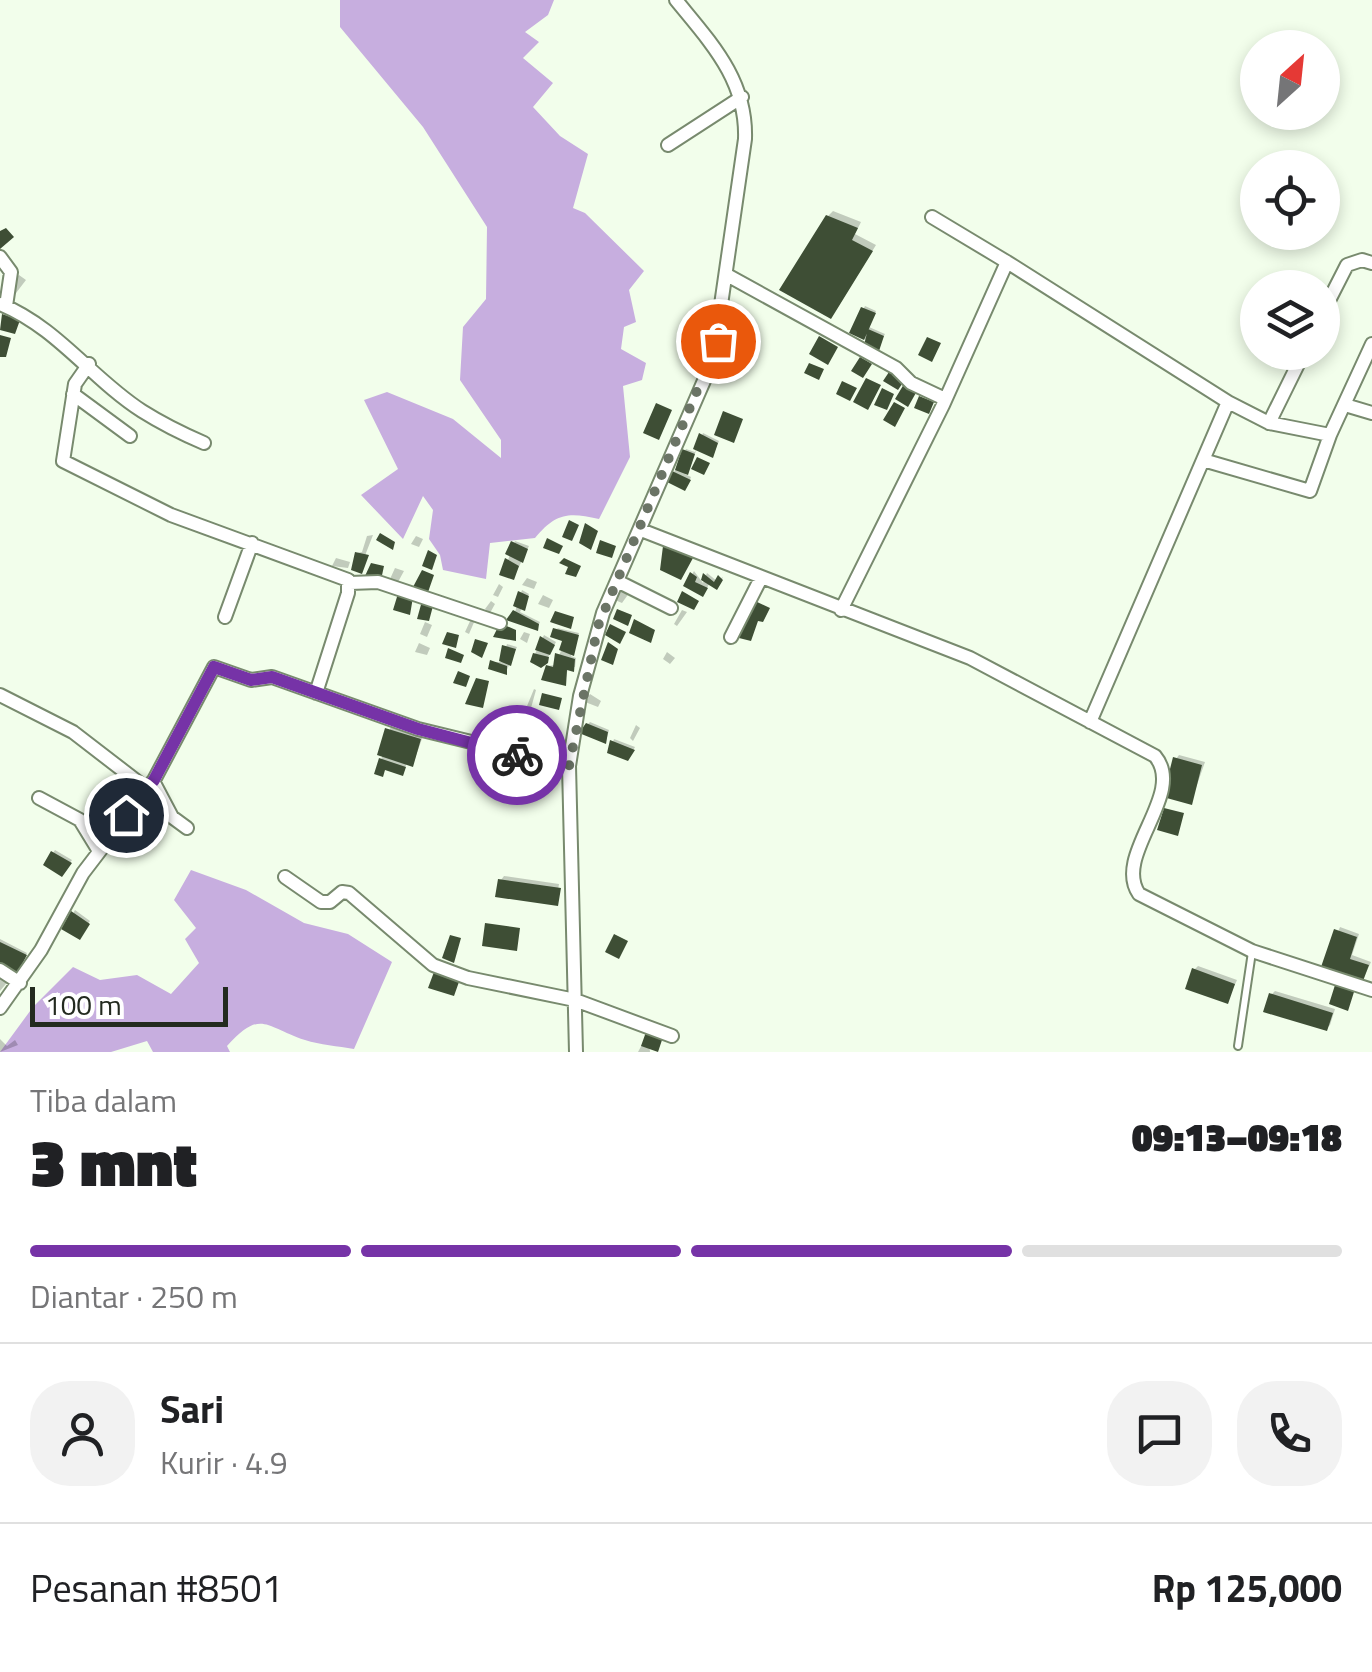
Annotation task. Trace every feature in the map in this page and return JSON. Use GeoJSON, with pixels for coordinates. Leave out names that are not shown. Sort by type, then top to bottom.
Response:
{"type":"FeatureCollection","features":[{"type":"Feature","properties":{"kind":"street"},"geometry":{"type":"LineString","coordinates":[[576,1052],[569,766],[590,650],[713,360],[745,138],[742,97],[718,53],[676,0]]}},
{"type":"Feature","properties":{"kind":"street"},"geometry":{"type":"LineString","coordinates":[[668,145],[742,97]]}},
{"type":"Feature","properties":{"kind":"street"},"geometry":{"type":"LineString","coordinates":[[932,217],[1228,402],[1269,423],[1330,435]]}},
{"type":"Feature","properties":{"kind":"street"},"geometry":{"type":"LineString","coordinates":[[0,257],[11,272],[3,305],[89,364],[142,411],[204,444]]}},
{"type":"Feature","properties":{"kind":"street"},"geometry":{"type":"LineString","coordinates":[[1340,279],[1347,265],[1362,260],[1372,263]]}},
{"type":"Feature","properties":{"kind":"street"},"geometry":{"type":"LineString","coordinates":[[841,610],[945,399],[1007,262]]}},
{"type":"Feature","properties":{"kind":"street"},"geometry":{"type":"LineString","coordinates":[[727,275],[896,368],[916,387],[945,399]]}},
{"type":"Feature","properties":{"kind":"street"},"geometry":{"type":"LineString","coordinates":[[1202,460],[1310,491],[1330,435],[1372,344]]}},
{"type":"Feature","properties":{"kind":"street"},"geometry":{"type":"LineString","coordinates":[[89,364],[73,394],[63,461],[172,515],[350,583],[378,582],[500,624]]}},
{"type":"Feature","properties":{"kind":"street"},"geometry":{"type":"LineString","coordinates":[[1269,423],[1295,370]]}},
{"type":"Feature","properties":{"kind":"street"},"geometry":{"type":"LineString","coordinates":[[73,394],[130,436]]}},
{"type":"Feature","properties":{"kind":"street"},"geometry":{"type":"LineString","coordinates":[[1090,722],[1228,402]]}},
{"type":"Feature","properties":{"kind":"street"},"geometry":{"type":"LineString","coordinates":[[1345,405],[1372,414]]}},
{"type":"Feature","properties":{"kind":"street"},"geometry":{"type":"LineString","coordinates":[[640,530],[760,580],[970,658],[1155,756],[1163,771],[1134,873],[1140,894],[1252,951],[1372,990]]}},
{"type":"Feature","properties":{"kind":"street"},"geometry":{"type":"LineString","coordinates":[[226,617],[252,543]]}},
{"type":"Feature","properties":{"kind":"street"},"geometry":{"type":"LineString","coordinates":[[731,637],[760,580]]}},
{"type":"Feature","properties":{"kind":"street"},"geometry":{"type":"LineString","coordinates":[[617,581],[671,608]]}},
{"type":"Feature","properties":{"kind":"street"},"geometry":{"type":"LineString","coordinates":[[316,693],[350,583]]}},
{"type":"Feature","properties":{"kind":"street"},"geometry":{"type":"LineString","coordinates":[[0,1008],[20,983],[68,896],[150,785],[214,667],[251,680],[272,677],[418,729],[569,766]]}},
{"type":"Feature","properties":{"kind":"street"},"geometry":{"type":"LineString","coordinates":[[0,695],[73,732],[150,785],[172,817],[187,828]]}},
{"type":"Feature","properties":{"kind":"street"},"geometry":{"type":"LineString","coordinates":[[39,798],[80,820],[99,851]]}},
{"type":"Feature","properties":{"kind":"street"},"geometry":{"type":"LineString","coordinates":[[286,877],[321,902],[348,893],[433,964],[468,978],[576,1000],[672,1036]]}},
{"type":"Feature","properties":{"kind":"street"},"geometry":{"type":"LineString","coordinates":[[0,970],[20,983]]}},
{"type":"Feature","properties":{"kind":"lane"},"geometry":{"type":"LineString","coordinates":[[1238,1046],[1252,951]]}},
{"type":"Feature","properties":{"kind":"shaded area"},"geometry":{"type":"Polygon","coordinates":[[[340,0],[554,0],[548,15],[525,32],[539,42],[523,58],[553,83],[533,107],[560,136],[588,154],[573,208],[585,213],[644,271],[629,290],[636,322],[624,327],[621,349],[646,363],[642,380],[623,386],[630,457],[599,519],[563,516],[535,538],[490,543],[486,579],[443,570],[440,555],[429,539],[433,510],[423,496],[403,539],[361,495],[398,469],[364,400],[387,392],[453,419],[501,458],[501,440],[460,380],[463,327],[486,299],[487,227],[423,127],[340,27],[340,0]]]}},
{"type":"Feature","properties":{"kind":"shaded area"},"geometry":{"type":"Polygon","coordinates":[[[191,870],[246,890],[304,923],[348,934],[392,962],[354,1049],[311,1042],[256,1024],[227,1046],[230,1052],[153,1052],[147,1041],[111,1052],[0,1052],[33,1007],[73,967],[100,980],[137,975],[171,994],[199,963],[185,939],[196,928],[174,900],[191,870]]]}},
{"type":"Feature","properties":{"kind":"building"},"geometry":{"type":"Polygon","coordinates":[[[826,215],[858,228],[852,240],[873,251],[831,319],[779,290],[826,215]]]}},
{"type":"Feature","properties":{"kind":"building"},"geometry":{"type":"Polygon","coordinates":[[[6,228],[14,237],[0,249],[0,231],[6,228]]]}},
{"type":"Feature","properties":{"kind":"building"},"geometry":{"type":"Polygon","coordinates":[[[861,307],[876,313],[864,340],[849,333],[861,307]]]}},
{"type":"Feature","properties":{"kind":"building"},"geometry":{"type":"Polygon","coordinates":[[[2,314],[20,320],[15,334],[0,330],[2,314]]]}},
{"type":"Feature","properties":{"kind":"building"},"geometry":{"type":"Polygon","coordinates":[[[868,329],[884,336],[879,351],[864,345],[868,329]]]}},
{"type":"Feature","properties":{"kind":"building"},"geometry":{"type":"Polygon","coordinates":[[[0,335],[11,338],[6,357],[0,357],[0,335]]]}},
{"type":"Feature","properties":{"kind":"building"},"geometry":{"type":"Polygon","coordinates":[[[819,336],[838,347],[828,365],[809,354],[819,336]]]}},
{"type":"Feature","properties":{"kind":"building"},"geometry":{"type":"Polygon","coordinates":[[[927,337],[941,343],[932,362],[918,355],[927,337]]]}},
{"type":"Feature","properties":{"kind":"building"},"geometry":{"type":"Polygon","coordinates":[[[860,357],[872,364],[863,378],[851,371],[860,357]]]}},
{"type":"Feature","properties":{"kind":"building"},"geometry":{"type":"Polygon","coordinates":[[[809,363],[824,369],[819,380],[804,373],[809,363]]]}},
{"type":"Feature","properties":{"kind":"building"},"geometry":{"type":"Polygon","coordinates":[[[891,369],[906,378],[898,390],[883,381],[891,369]]]}},
{"type":"Feature","properties":{"kind":"building"},"geometry":{"type":"Polygon","coordinates":[[[866,378],[881,385],[868,410],[853,402],[866,378]]]}},
{"type":"Feature","properties":{"kind":"building"},"geometry":{"type":"Polygon","coordinates":[[[842,381],[857,388],[850,401],[836,394],[842,381]]]}},
{"type":"Feature","properties":{"kind":"building"},"geometry":{"type":"Polygon","coordinates":[[[904,384],[917,391],[908,407],[895,399],[904,384]]]}},
{"type":"Feature","properties":{"kind":"building"},"geometry":{"type":"Polygon","coordinates":[[[882,388],[894,394],[887,410],[874,405],[882,388]]]}},
{"type":"Feature","properties":{"kind":"building"},"geometry":{"type":"Polygon","coordinates":[[[919,396],[934,402],[929,414],[914,408],[919,396]]]}},
{"type":"Feature","properties":{"kind":"building"},"geometry":{"type":"Polygon","coordinates":[[[894,402],[905,408],[895,427],[883,420],[894,402]]]}},
{"type":"Feature","properties":{"kind":"building"},"geometry":{"type":"Polygon","coordinates":[[[656,403],[672,410],[659,440],[643,433],[656,403]]]}},
{"type":"Feature","properties":{"kind":"building"},"geometry":{"type":"Polygon","coordinates":[[[723,411],[743,419],[734,443],[714,435],[723,411]]]}},
{"type":"Feature","properties":{"kind":"building"},"geometry":{"type":"Polygon","coordinates":[[[699,433],[718,443],[713,458],[693,449],[699,433]]]}},
{"type":"Feature","properties":{"kind":"building"},"geometry":{"type":"Polygon","coordinates":[[[682,449],[695,454],[688,475],[675,470],[682,449]]]}},
{"type":"Feature","properties":{"kind":"building"},"geometry":{"type":"Polygon","coordinates":[[[697,457],[710,463],[704,475],[691,469],[697,457]]]}},
{"type":"Feature","properties":{"kind":"building"},"geometry":{"type":"Polygon","coordinates":[[[672,471],[691,480],[685,491],[667,482],[672,471]]]}},
{"type":"Feature","properties":{"kind":"building"},"geometry":{"type":"Polygon","coordinates":[[[569,520],[579,525],[572,541],[562,537],[569,520]]]}},
{"type":"Feature","properties":{"kind":"building"},"geometry":{"type":"Polygon","coordinates":[[[585,523],[598,531],[591,550],[579,543],[585,523]]]}},
{"type":"Feature","properties":{"kind":"building"},"geometry":{"type":"Polygon","coordinates":[[[380,533],[395,542],[393,550],[376,540],[380,533]]]}},
{"type":"Feature","properties":{"kind":"building"},"geometry":{"type":"Polygon","coordinates":[[[547,538],[563,546],[559,554],[543,548],[547,538]]]}},
{"type":"Feature","properties":{"kind":"building"},"geometry":{"type":"Polygon","coordinates":[[[600,540],[616,546],[612,558],[596,553],[600,540]]]}},
{"type":"Feature","properties":{"kind":"building"},"geometry":{"type":"Polygon","coordinates":[[[511,541],[528,549],[523,563],[505,554],[511,541]]]}},
{"type":"Feature","properties":{"kind":"building"},"geometry":{"type":"Polygon","coordinates":[[[663,546],[693,558],[681,580],[660,570],[663,546]]]}},
{"type":"Feature","properties":{"kind":"building"},"geometry":{"type":"Polygon","coordinates":[[[428,550],[437,555],[432,570],[422,566],[428,550]]]}},
{"type":"Feature","properties":{"kind":"building"},"geometry":{"type":"Polygon","coordinates":[[[355,552],[369,555],[362,574],[351,570],[355,552]]]}},
{"type":"Feature","properties":{"kind":"building"},"geometry":{"type":"Polygon","coordinates":[[[505,558],[519,566],[514,580],[499,575],[505,558]]]}},
{"type":"Feature","properties":{"kind":"building"},"geometry":{"type":"Polygon","coordinates":[[[564,558],[581,566],[576,577],[565,574],[568,567],[559,563],[564,558]]]}},
{"type":"Feature","properties":{"kind":"building"},"geometry":{"type":"Polygon","coordinates":[[[371,563],[384,566],[381,580],[365,576],[371,563]]]}},
{"type":"Feature","properties":{"kind":"building"},"geometry":{"type":"Polygon","coordinates":[[[422,570],[434,575],[427,595],[413,587],[422,570]]]}},
{"type":"Feature","properties":{"kind":"building"},"geometry":{"type":"Polygon","coordinates":[[[690,572],[697,577],[695,582],[708,588],[703,597],[683,586],[690,572]]]}},
{"type":"Feature","properties":{"kind":"building"},"geometry":{"type":"Polygon","coordinates":[[[703,573],[714,582],[718,575],[723,580],[717,590],[701,580],[703,573]]]}},
{"type":"Feature","properties":{"kind":"building"},"geometry":{"type":"Polygon","coordinates":[[[400,587],[414,591],[410,615],[393,610],[400,587]]]}},
{"type":"Feature","properties":{"kind":"building"},"geometry":{"type":"Polygon","coordinates":[[[518,591],[529,596],[525,611],[513,606],[518,591]]]}},
{"type":"Feature","properties":{"kind":"building"},"geometry":{"type":"Polygon","coordinates":[[[682,591],[699,601],[694,610],[677,602],[682,591]]]}},
{"type":"Feature","properties":{"kind":"building"},"geometry":{"type":"Polygon","coordinates":[[[422,601],[433,606],[429,621],[417,619],[422,601]]]}},
{"type":"Feature","properties":{"kind":"building"},"geometry":{"type":"Polygon","coordinates":[[[755,601],[770,608],[763,622],[758,621],[751,641],[735,637],[755,601]]]}},
{"type":"Feature","properties":{"kind":"building"},"geometry":{"type":"Polygon","coordinates":[[[617,609],[632,615],[628,626],[613,619],[617,609]]]}},
{"type":"Feature","properties":{"kind":"building"},"geometry":{"type":"Polygon","coordinates":[[[513,610],[539,624],[538,631],[506,620],[513,610]]]}},
{"type":"Feature","properties":{"kind":"building"},"geometry":{"type":"Polygon","coordinates":[[[555,611],[574,617],[571,629],[550,622],[555,611]]]}},
{"type":"Feature","properties":{"kind":"building"},"geometry":{"type":"Polygon","coordinates":[[[634,619],[655,630],[651,643],[629,633],[634,619]]]}},
{"type":"Feature","properties":{"kind":"building"},"geometry":{"type":"Polygon","coordinates":[[[500,623],[516,630],[516,641],[493,637],[500,623]]]}},
{"type":"Feature","properties":{"kind":"building"},"geometry":{"type":"Polygon","coordinates":[[[610,624],[626,632],[620,644],[605,635],[610,624]]]}},
{"type":"Feature","properties":{"kind":"building"},"geometry":{"type":"Polygon","coordinates":[[[553,628],[579,635],[574,656],[559,650],[562,641],[550,637],[553,628]]]}},
{"type":"Feature","properties":{"kind":"building"},"geometry":{"type":"Polygon","coordinates":[[[447,632],[459,635],[456,648],[442,644],[447,632]]]}},
{"type":"Feature","properties":{"kind":"building"},"geometry":{"type":"Polygon","coordinates":[[[540,636],[555,645],[550,655],[535,650],[540,636]]]}},
{"type":"Feature","properties":{"kind":"building"},"geometry":{"type":"Polygon","coordinates":[[[475,639],[488,643],[482,658],[471,652],[475,639]]]}},
{"type":"Feature","properties":{"kind":"building"},"geometry":{"type":"Polygon","coordinates":[[[608,642],[618,649],[613,665],[601,660],[608,642]]]}},
{"type":"Feature","properties":{"kind":"building"},"geometry":{"type":"Polygon","coordinates":[[[502,645],[516,649],[511,666],[499,661],[502,645]]]}},
{"type":"Feature","properties":{"kind":"building"},"geometry":{"type":"Polygon","coordinates":[[[448,648],[464,655],[461,663],[445,658],[448,648]]]}},
{"type":"Feature","properties":{"kind":"building"},"geometry":{"type":"Polygon","coordinates":[[[533,653],[549,657],[548,663],[541,668],[530,662],[533,653]]]}},
{"type":"Feature","properties":{"kind":"building"},"geometry":{"type":"Polygon","coordinates":[[[555,653],[575,659],[574,672],[567,670],[566,686],[541,680],[546,665],[553,667],[555,653]]]}},
{"type":"Feature","properties":{"kind":"building"},"geometry":{"type":"Polygon","coordinates":[[[490,660],[507,666],[507,675],[488,669],[490,660]]]}},
{"type":"Feature","properties":{"kind":"building"},"geometry":{"type":"Polygon","coordinates":[[[458,671],[470,676],[466,687],[453,683],[458,671]]]}},
{"type":"Feature","properties":{"kind":"building"},"geometry":{"type":"Polygon","coordinates":[[[476,678],[489,681],[483,708],[465,704],[476,678]]]}},
{"type":"Feature","properties":{"kind":"building"},"geometry":{"type":"Polygon","coordinates":[[[542,693],[562,698],[559,710],[539,705],[542,693]]]}},
{"type":"Feature","properties":{"kind":"building"},"geometry":{"type":"Polygon","coordinates":[[[586,723],[608,732],[606,744],[579,733],[586,723]]]}},
{"type":"Feature","properties":{"kind":"building"},"geometry":{"type":"Polygon","coordinates":[[[521,724],[535,729],[530,745],[535,746],[540,731],[548,734],[542,756],[513,747],[521,724]]]}},
{"type":"Feature","properties":{"kind":"building"},"geometry":{"type":"Polygon","coordinates":[[[385,728],[421,739],[413,767],[377,755],[385,728]]]}},
{"type":"Feature","properties":{"kind":"building"},"geometry":{"type":"Polygon","coordinates":[[[610,740],[635,750],[628,761],[607,753],[610,740]]]}},
{"type":"Feature","properties":{"kind":"building"},"geometry":{"type":"Polygon","coordinates":[[[512,756],[528,761],[519,793],[503,788],[512,756]]]}},
{"type":"Feature","properties":{"kind":"building"},"geometry":{"type":"Polygon","coordinates":[[[1173,757],[1202,765],[1192,805],[1163,797],[1173,757]]]}},
{"type":"Feature","properties":{"kind":"building"},"geometry":{"type":"Polygon","coordinates":[[[379,758],[406,767],[403,776],[385,770],[383,777],[374,774],[379,758]]]}},
{"type":"Feature","properties":{"kind":"building"},"geometry":{"type":"Polygon","coordinates":[[[1164,808],[1184,813],[1178,836],[1157,830],[1164,808]]]}},
{"type":"Feature","properties":{"kind":"building"},"geometry":{"type":"Polygon","coordinates":[[[51,851],[72,863],[62,877],[43,865],[51,851]]]}},
{"type":"Feature","properties":{"kind":"building"},"geometry":{"type":"Polygon","coordinates":[[[498,879],[561,888],[558,906],[495,897],[498,879]]]}},
{"type":"Feature","properties":{"kind":"building"},"geometry":{"type":"Polygon","coordinates":[[[71,911],[90,924],[80,940],[61,929],[71,911]]]}},
{"type":"Feature","properties":{"kind":"building"},"geometry":{"type":"Polygon","coordinates":[[[485,923],[520,928],[517,951],[482,946],[485,923]]]}},
{"type":"Feature","properties":{"kind":"building"},"geometry":{"type":"Polygon","coordinates":[[[1334,929],[1357,937],[1350,959],[1369,965],[1363,981],[1321,967],[1334,929]]]}},
{"type":"Feature","properties":{"kind":"building"},"geometry":{"type":"Polygon","coordinates":[[[614,934],[628,941],[619,959],[605,952],[614,934]]]}},
{"type":"Feature","properties":{"kind":"building"},"geometry":{"type":"Polygon","coordinates":[[[450,935],[461,938],[454,963],[442,958],[450,935]]]}},
{"type":"Feature","properties":{"kind":"building"},"geometry":{"type":"Polygon","coordinates":[[[0,942],[27,955],[14,979],[0,970],[0,942]]]}},
{"type":"Feature","properties":{"kind":"building"},"geometry":{"type":"Polygon","coordinates":[[[1192,968],[1235,984],[1228,1004],[1185,989],[1192,968]]]}},
{"type":"Feature","properties":{"kind":"building"},"geometry":{"type":"Polygon","coordinates":[[[434,972],[460,979],[454,996],[428,988],[434,972]]]}},
{"type":"Feature","properties":{"kind":"building"},"geometry":{"type":"Polygon","coordinates":[[[1335,985],[1354,992],[1348,1011],[1329,1004],[1335,985]]]}},
{"type":"Feature","properties":{"kind":"building"},"geometry":{"type":"Polygon","coordinates":[[[1269,993],[1333,1013],[1327,1031],[1263,1012],[1269,993]]]}},
{"type":"Feature","properties":{"kind":"building"},"geometry":{"type":"Polygon","coordinates":[[[646,1032],[663,1037],[658,1052],[641,1046],[646,1032]]]}},
{"type":"Feature","properties":{"kind":"way so far"},"geometry":{"type":"LineString","coordinates":[[517,755],[569,766],[580,696],[602,612],[718,341]]}},
{"type":"Feature","properties":{"kind":"route"},"geometry":{"type":"LineString","coordinates":[[126,815],[154,780],[209,670],[214,667],[251,680],[272,677],[418,729],[517,755]]}}]}
